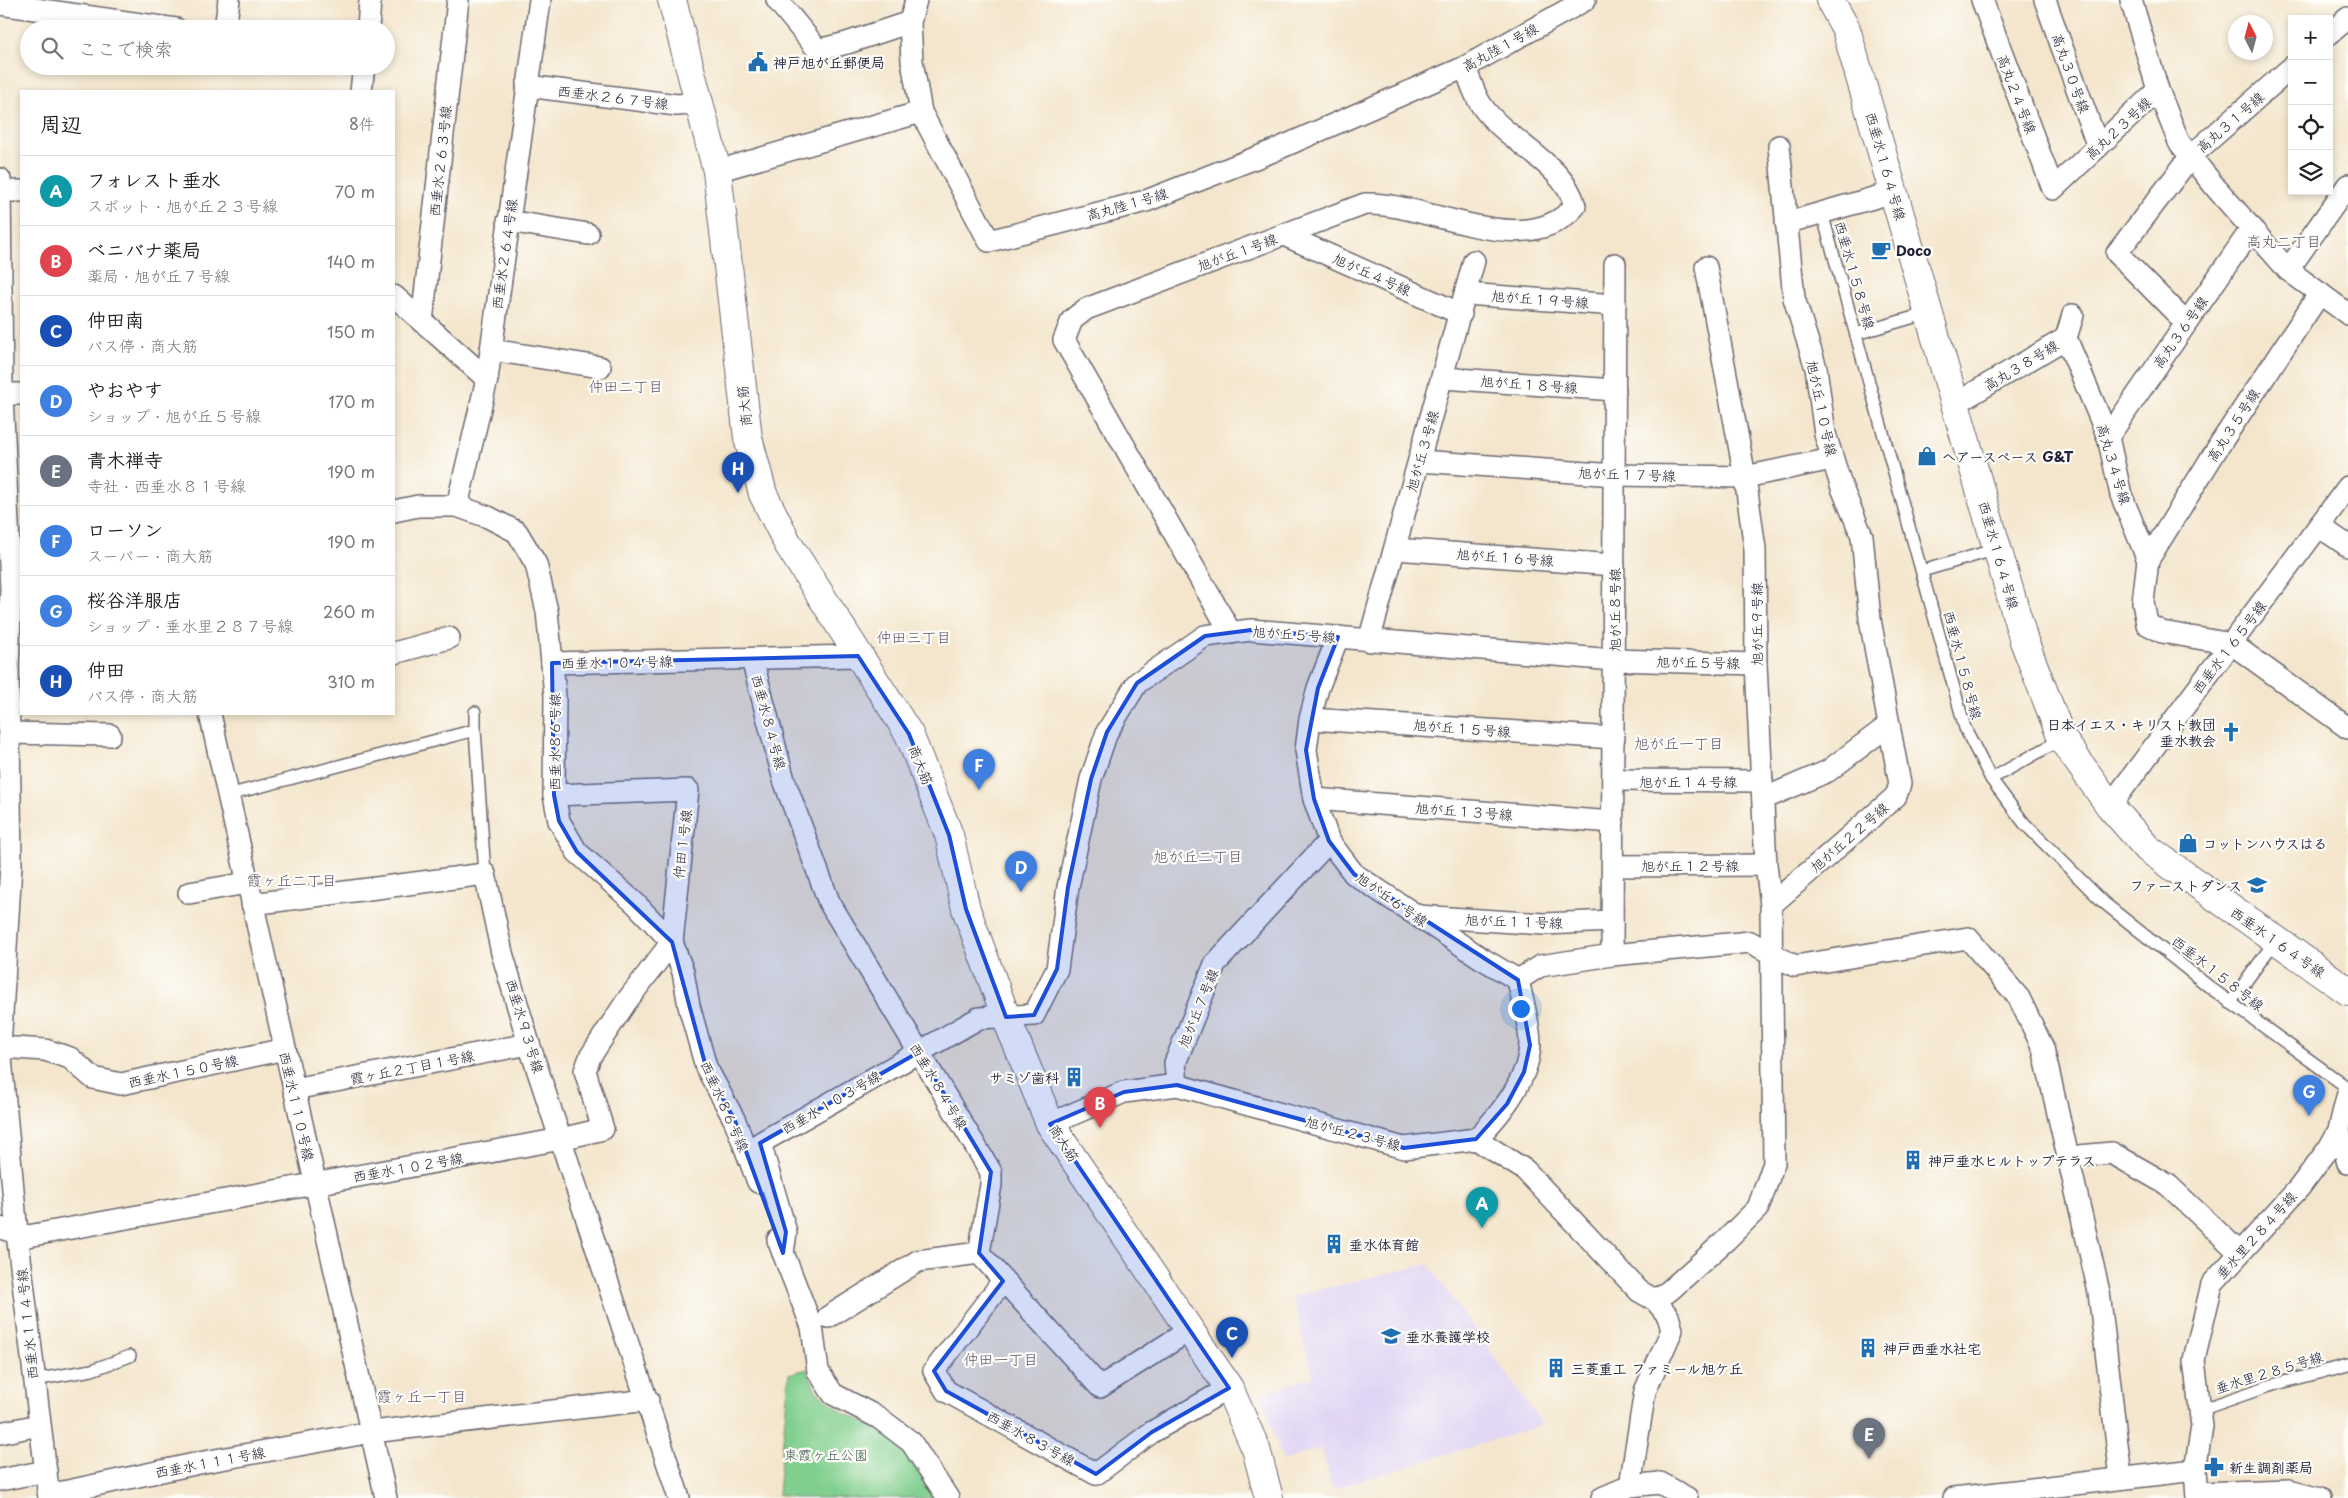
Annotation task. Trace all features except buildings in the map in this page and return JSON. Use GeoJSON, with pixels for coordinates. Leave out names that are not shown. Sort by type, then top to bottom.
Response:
{"type":"FeatureCollection","features":[{"type":"Feature","properties":{"kind":"street"},"geometry":{"type":"LineString","coordinates":[[226,20],[229,0]]}},
{"type":"Feature","properties":{"kind":"street"},"geometry":{"type":"LineString","coordinates":[[369,20],[370,0]]}},
{"type":"Feature","properties":{"kind":"street","name":"西垂水２６３号線"},"geometry":{"type":"LineString","coordinates":[[422,322],[458,0]]}},
{"type":"Feature","properties":{"kind":"street","name":"西垂水２６４号線"},"geometry":{"type":"LineString","coordinates":[[457,506],[487,379],[540,0]]}},
{"type":"Feature","properties":{"kind":"street","name":"商大筋"},"geometry":{"type":"LineString","coordinates":[[672,0],[718,171],[748,438],[763,494],[788,544],[909,734],[949,835],[966,909],[1006,1017],[1050,1124],[1228,1388],[1256,1448],[1269,1498]]}},
{"type":"Feature","properties":{"kind":"street"},"geometry":{"type":"LineString","coordinates":[[777,0],[818,50],[847,43],[910,22]]}},
{"type":"Feature","properties":{"kind":"street"},"geometry":{"type":"LineString","coordinates":[[718,171],[921,112],[912,61],[910,22],[916,0]]}},
{"type":"Feature","properties":{"kind":"street","name":"高丸陸１号線"},"geometry":{"type":"LineString","coordinates":[[921,112],[989,241],[1146,201],[1274,151],[1465,67],[1585,0]]}},
{"type":"Feature","properties":{"kind":"street","name":"西垂水１６４号線"},"geometry":{"type":"LineString","coordinates":[[1830,0],[1846,29],[2024,641],[2062,739],[2110,806],[2148,849],[2348,992]]}},
{"type":"Feature","properties":{"kind":"street","name":"高丸２４号線"},"geometry":{"type":"LineString","coordinates":[[1982,0],[2054,189]]}},
{"type":"Feature","properties":{"kind":"street","name":"高丸３０号線"},"geometry":{"type":"LineString","coordinates":[[2045,0],[2098,147]]}},
{"type":"Feature","properties":{"kind":"street"},"geometry":{"type":"LineString","coordinates":[[0,4],[113,20]]}},
{"type":"Feature","properties":{"kind":"street","name":"高丸２３号線"},"geometry":{"type":"LineString","coordinates":[[2054,189],[2158,90],[2139,4]]}},
{"type":"Feature","properties":{"kind":"street"},"geometry":{"type":"LineString","coordinates":[[2333,31],[2348,18]]}},
{"type":"Feature","properties":{"kind":"street","name":"旭が丘１号線"},"geometry":{"type":"LineString","coordinates":[[1231,632],[1064,340],[1072,320],[1086,308],[1365,204],[1383,204],[1481,228],[1505,230],[1530,229],[1553,223],[1567,215],[1575,206],[1573,197],[1551,169],[1508,134],[1481,105],[1465,67]]}},
{"type":"Feature","properties":{"kind":"street","name":"高丸３１号線"},"geometry":{"type":"LineString","coordinates":[[2191,156],[2288,71]]}},
{"type":"Feature","properties":{"kind":"street"},"geometry":{"type":"LineString","coordinates":[[361,90],[363,75]]}},
{"type":"Feature","properties":{"kind":"street","name":"西垂水２６７号線"},"geometry":{"type":"LineString","coordinates":[[527,86],[677,105],[700,103]]}},
{"type":"Feature","properties":{"kind":"street"},"geometry":{"type":"LineString","coordinates":[[2158,90],[2179,142],[2288,270],[2348,314]]}},
{"type":"Feature","properties":{"kind":"street","name":"旭が丘１０号線"},"geometry":{"type":"LineString","coordinates":[[1779,146],[1794,298],[1816,368],[1825,434],[1832,459],[1862,536],[1870,619],[1889,725]]}},
{"type":"Feature","properties":{"kind":"street"},"geometry":{"type":"LineString","coordinates":[[2186,323],[2117,253],[2191,156]]}},
{"type":"Feature","properties":{"kind":"street"},"geometry":{"type":"LineString","coordinates":[[2288,270],[2348,185]]}},
{"type":"Feature","properties":{"kind":"street","name":"西垂水１１４号線"},"geometry":{"type":"LineString","coordinates":[[6,188],[11,341],[8,394],[16,588],[4,668],[10,733],[5,769],[5,865],[0,1047],[8,1230],[33,1380],[49,1497]]}},
{"type":"Feature","properties":{"kind":"street"},"geometry":{"type":"LineString","coordinates":[[1786,223],[1894,192]]}},
{"type":"Feature","properties":{"kind":"street"},"geometry":{"type":"LineString","coordinates":[[508,221],[588,234]]}},
{"type":"Feature","properties":{"kind":"street","name":"高丸３６号線"},"geometry":{"type":"LineString","coordinates":[[2108,437],[2252,228]]}},
{"type":"Feature","properties":{"kind":"street","name":"旭が丘４号線"},"geometry":{"type":"LineString","coordinates":[[1284,235],[1463,304]]}},
{"type":"Feature","properties":{"kind":"street","name":"旭が丘３号線"},"geometry":{"type":"LineString","coordinates":[[1369,641],[1474,261]]}},
{"type":"Feature","properties":{"kind":"street","name":"旭が丘８号線"},"geometry":{"type":"LineString","coordinates":[[1612,955],[1615,264]]}},
{"type":"Feature","properties":{"kind":"street","name":"旭が丘９号線"},"geometry":{"type":"LineString","coordinates":[[1655,1300],[1669,1291],[1726,1240],[1758,1208],[1774,1163],[1771,905],[1766,865],[1756,664],[1756,549],[1745,478],[1706,266]]}},
{"type":"Feature","properties":{"kind":"street","name":"高丸３５号線"},"geometry":{"type":"LineString","coordinates":[[2148,560],[2220,444],[2320,293]]}},
{"type":"Feature","properties":{"kind":"street"},"geometry":{"type":"LineString","coordinates":[[395,297],[487,379]]}},
{"type":"Feature","properties":{"kind":"street","name":"旭が丘１９号線"},"geometry":{"type":"LineString","coordinates":[[1463,304],[1615,305]]}},
{"type":"Feature","properties":{"kind":"street","name":"高丸３８号線"},"geometry":{"type":"LineString","coordinates":[[1955,404],[2066,338],[2072,315]]}},
{"type":"Feature","properties":{"kind":"street","name":"高丸３４号線"},"geometry":{"type":"LineString","coordinates":[[2066,338],[2108,437],[2121,494],[2148,560],[2143,602],[2146,624],[2162,632],[2232,644]]}},
{"type":"Feature","properties":{"kind":"street"},"geometry":{"type":"LineString","coordinates":[[491,350],[600,367]]}},
{"type":"Feature","properties":{"kind":"street","name":"旭が丘１８号線"},"geometry":{"type":"LineString","coordinates":[[1443,378],[1615,390]]}},
{"type":"Feature","properties":{"kind":"street","name":"旭が丘１７号線"},"geometry":{"type":"LineString","coordinates":[[1420,461],[1615,475],[1745,478],[1832,459]]}},
{"type":"Feature","properties":{"kind":"street","name":"西垂水１６５号線"},"geometry":{"type":"LineString","coordinates":[[2110,806],[2348,486]]}},
{"type":"Feature","properties":{"kind":"street","name":"西垂水１０４号線"},"geometry":{"type":"LineString","coordinates":[[395,511],[418,506],[457,506],[488,517],[517,532],[536,564],[548,611],[552,663],[858,656]]}},
{"type":"Feature","properties":{"kind":"street"},"geometry":{"type":"LineString","coordinates":[[2319,526],[2348,546]]}},
{"type":"Feature","properties":{"kind":"street","name":"旭が丘１６号線"},"geometry":{"type":"LineString","coordinates":[[1395,549],[1614,565]]}},
{"type":"Feature","properties":{"kind":"street","name":"旭が丘５号線"},"geometry":{"type":"LineString","coordinates":[[1006,1017],[1034,1015],[1057,969],[1068,887],[1091,779],[1107,732],[1137,683],[1205,636],[1251,630],[1614,660],[1756,664]]}},
{"type":"Feature","properties":{"kind":"street","name":"旭が丘６号線"},"geometry":{"type":"LineString","coordinates":[[1338,637],[1318,688],[1310,719],[1306,750],[1314,799],[1330,840],[1354,874],[1416,916],[1518,980]]}},
{"type":"Feature","properties":{"kind":"street"},"geometry":{"type":"LineString","coordinates":[[395,653],[450,638]]}},
{"type":"Feature","properties":{"kind":"street"},"geometry":{"type":"LineString","coordinates":[[2232,644],[2348,728]]}},
{"type":"Feature","properties":{"kind":"street","name":"西垂水８４号線"},"geometry":{"type":"LineString","coordinates":[[752,659],[784,780],[829,902],[991,1172],[991,1185],[979,1253]]}},
{"type":"Feature","properties":{"kind":"street","name":"西垂水８６号線"},"geometry":{"type":"LineString","coordinates":[[552,663],[555,696],[554,795],[559,821],[577,852],[636,903],[672,942],[683,972],[689,1006],[706,1067],[735,1121],[761,1188],[782,1253],[812,1327],[818,1371],[833,1394],[879,1418],[911,1442],[948,1498]]}},
{"type":"Feature","properties":{"kind":"street","name":"西垂水１１０号線"},"geometry":{"type":"LineString","coordinates":[[210,715],[386,1498]]}},
{"type":"Feature","properties":{"kind":"street","name":"旭が丘１５号線"},"geometry":{"type":"LineString","coordinates":[[1310,719],[1614,738]]}},
{"type":"Feature","properties":{"kind":"street"},"geometry":{"type":"LineString","coordinates":[[1762,790],[1828,770],[1889,725]]}},
{"type":"Feature","properties":{"kind":"street","name":"旭が丘２２号線"},"geometry":{"type":"LineString","coordinates":[[1771,905],[1896,796],[1900,784],[1889,725]]}},
{"type":"Feature","properties":{"kind":"street"},"geometry":{"type":"LineString","coordinates":[[10,733],[110,734]]}},
{"type":"Feature","properties":{"kind":"street","name":"旭が丘１４号線"},"geometry":{"type":"LineString","coordinates":[[1613,780],[1762,790]]}},
{"type":"Feature","properties":{"kind":"street","name":"仲田１号線"},"geometry":{"type":"LineString","coordinates":[[554,795],[688,790],[672,942]]}},
{"type":"Feature","properties":{"kind":"street","name":"旭が丘１３号線"},"geometry":{"type":"LineString","coordinates":[[1314,799],[1613,822]]}},
{"type":"Feature","properties":{"kind":"street","name":"旭が丘７号線"},"geometry":{"type":"LineString","coordinates":[[1177,1085],[1175,1063],[1215,964],[1330,840]]}},
{"type":"Feature","properties":{"kind":"street","name":"旭が丘１２号線"},"geometry":{"type":"LineString","coordinates":[[1613,866],[1766,865]]}},
{"type":"Feature","properties":{"kind":"street"},"geometry":{"type":"LineString","coordinates":[[252,904],[485,874]]}},
{"type":"Feature","properties":{"kind":"street","name":"西垂水９３号線"},"geometry":{"type":"LineString","coordinates":[[485,874],[502,953],[529,1044],[680,1498]]}},
{"type":"Feature","properties":{"kind":"street"},"geometry":{"type":"LineString","coordinates":[[189,893],[248,883]]}},
{"type":"Feature","properties":{"kind":"street","name":"旭が丘１１号線"},"geometry":{"type":"LineString","coordinates":[[1416,916],[1544,924],[1612,921]]}},
{"type":"Feature","properties":{"kind":"street"},"geometry":{"type":"LineString","coordinates":[[1630,1486],[1645,1391],[1672,1330],[1668,1316],[1655,1300],[1639,1291],[1525,1170],[1476,1139],[1507,1104],[1524,1072],[1530,1044],[1518,980],[1540,966],[1612,955],[1750,942],[1795,966],[1968,938],[2019,998],[2044,1048],[2099,1292],[2121,1478]]}},
{"type":"Feature","properties":{"kind":"street","name":"西垂水１０２号線"},"geometry":{"type":"LineString","coordinates":[[8,1230],[28,1236],[561,1139],[603,1129],[585,1071],[590,1057],[626,1002],[672,942]]}},
{"type":"Feature","properties":{"kind":"street","name":"西垂水１０３号線"},"geometry":{"type":"LineString","coordinates":[[782,1253],[786,1232],[760,1143],[979,1018],[1006,1017]]}},
{"type":"Feature","properties":{"kind":"street","name":"霞ヶ丘２丁目１号線"},"geometry":{"type":"LineString","coordinates":[[294,1090],[529,1044]]}},
{"type":"Feature","properties":{"kind":"street","name":"西垂水１５０号線"},"geometry":{"type":"LineString","coordinates":[[0,1047],[45,1050],[70,1058],[93,1078],[121,1084],[285,1049]]}},
{"type":"Feature","properties":{"kind":"street"},"geometry":{"type":"LineString","coordinates":[[1050,1124],[1124,1092],[1177,1085]]}},
{"type":"Feature","properties":{"kind":"street","name":"旭が丘２３号線"},"geometry":{"type":"LineString","coordinates":[[1177,1085],[1404,1148],[1476,1139]]}},
{"type":"Feature","properties":{"kind":"street"},"geometry":{"type":"LineString","coordinates":[[2348,1093],[2339,1130],[2348,1163]]}},
{"type":"Feature","properties":{"kind":"street","name":"垂水里２８４号線"},"geometry":{"type":"LineString","coordinates":[[2197,1495],[2195,1470],[2202,1427],[2194,1360],[2199,1331],[2212,1284],[2298,1188],[2329,1148],[2339,1130]]}},
{"type":"Feature","properties":{"kind":"street"},"geometry":{"type":"LineString","coordinates":[[2068,1157],[2112,1153],[2168,1185],[2239,1252]]}},
{"type":"Feature","properties":{"kind":"street"},"geometry":{"type":"LineString","coordinates":[[828,1317],[918,1261],[979,1253],[1100,1387],[1190,1330]]}},
{"type":"Feature","properties":{"kind":"street","name":"西垂水８３号線"},"geometry":{"type":"LineString","coordinates":[[1003,1281],[934,1371],[946,1391],[1096,1474],[1152,1432],[1228,1388]]}},
{"type":"Feature","properties":{"kind":"street","name":"西垂水１１１号線"},"geometry":{"type":"LineString","coordinates":[[49,1497],[204,1462],[372,1432],[648,1400]]}},
{"type":"Feature","properties":{"kind":"street"},"geometry":{"type":"LineString","coordinates":[[0,1433],[39,1425]]}},
{"type":"Feature","properties":{"kind":"street"},"geometry":{"type":"LineString","coordinates":[[1954,1498],[2037,1493],[2121,1478],[2195,1470]]}},
{"type":"Feature","properties":{"kind":"street"},"geometry":{"type":"LineString","coordinates":[[0,1480],[46,1471]]}},
{"type":"Feature","properties":{"kind":"street"},"geometry":{"type":"LineString","coordinates":[[1602,1498],[1630,1486],[1660,1483],[1686,1498]]}},
{"type":"Feature","properties":{"kind":"street"},"geometry":{"type":"LineString","coordinates":[[2197,1495],[2289,1490],[2320,1498]]}},
{"type":"Feature","properties":{"kind":"lane","name":"西垂水１５８号線"},"geometry":{"type":"LineString","coordinates":[[1822,213],[1964,728],[1991,779],[2024,824],[2103,902],[2230,1002],[2348,1088]]}},
{"type":"Feature","properties":{"kind":"lane"},"geometry":{"type":"LineString","coordinates":[[1856,334],[1929,313]]}},
{"type":"Feature","properties":{"kind":"lane"},"geometry":{"type":"LineString","coordinates":[[1922,571],[1997,549]]}},
{"type":"Feature","properties":{"kind":"lane"},"geometry":{"type":"LineString","coordinates":[[475,712],[485,874]]}},
{"type":"Feature","properties":{"kind":"lane"},"geometry":{"type":"LineString","coordinates":[[228,795],[475,730]]}},
{"type":"Feature","properties":{"kind":"lane"},"geometry":{"type":"LineString","coordinates":[[1998,775],[2062,739]]}},
{"type":"Feature","properties":{"kind":"lane"},"geometry":{"type":"LineString","coordinates":[[2230,1002],[2276,940]]}},
{"type":"Feature","properties":{"kind":"lane"},"geometry":{"type":"LineString","coordinates":[[33,1380],[92,1370],[130,1356]]}},
{"type":"Feature","properties":{"kind":"lane","name":"垂水里２８５号線"},"geometry":{"type":"LineString","coordinates":[[2200,1410],[2269,1386],[2348,1365]]}},
{"type":"Feature","properties":{"kind":"highlighted area"},"geometry":{"type":"Polygon","coordinates":[[[1251,630],[1338,637],[1318,688],[1306,750],[1314,799],[1329,841],[1354,874],[1518,980],[1530,1045],[1524,1072],[1507,1104],[1476,1139],[1404,1148],[1177,1085],[1124,1092],[1050,1124],[1229,1388],[1152,1432],[1096,1474],[946,1391],[934,1371],[1003,1281],[979,1253],[991,1172],[919,1052],[760,1143],[786,1232],[783,1253],[735,1121],[706,1067],[672,942],[577,852],[559,821],[554,795],[552,663],[858,656],[909,734],[949,835],[966,909],[1006,1017],[1034,1015],[1057,969],[1068,887],[1091,779],[1107,732],[1137,683],[1205,636],[1251,630]]]}},
{"type":"Feature","properties":{"kind":"shaded area","name":"垂水養護学校"},"geometry":{"type":"Polygon","coordinates":[[[1428,1264],[1543,1425],[1333,1489],[1321,1448],[1283,1461],[1261,1394],[1313,1377],[1292,1296],[1428,1264]]]}},
{"type":"Feature","properties":{"kind":"green space","name":"東霞ヶ丘公園"},"geometry":{"type":"Polygon","coordinates":[[[807,1369],[816,1391],[844,1413],[895,1435],[938,1498],[794,1498],[778,1494],[789,1374],[807,1369]]]}},
{"type":"Feature","properties":{"kind":"place","name":"神戸旭が丘郵便局"},"geometry":{"type":"Point","coordinates":[758,62]}},
{"type":"Feature","properties":{"kind":"place","name":"Doco"},"geometry":{"type":"Point","coordinates":[1881,250]}},
{"type":"Feature","properties":{"kind":"place","name":"ヘアースペース G&T"},"geometry":{"type":"Point","coordinates":[1927,456]}},
{"type":"Feature","properties":{"kind":"place","name":"仲田"},"geometry":{"type":"Point","coordinates":[738,493]}},
{"type":"Feature","properties":{"kind":"place","name":"日本イエス・キリスト教団 垂水教会"},"geometry":{"type":"Point","coordinates":[2231,732]}},
{"type":"Feature","properties":{"kind":"place","name":"ローソン"},"geometry":{"type":"Point","coordinates":[979,790]}},
{"type":"Feature","properties":{"kind":"place","name":"コットンハウスはる"},"geometry":{"type":"Point","coordinates":[2188,843]}},
{"type":"Feature","properties":{"kind":"place","name":"ファーストダンス"},"geometry":{"type":"Point","coordinates":[2257,885]}},
{"type":"Feature","properties":{"kind":"place","name":"やおやす"},"geometry":{"type":"Point","coordinates":[1021,892]}},
{"type":"Feature","properties":{"kind":"place","name":"サミゾ歯科"},"geometry":{"type":"Point","coordinates":[1074,1077]}},
{"type":"Feature","properties":{"kind":"place","name":"桜谷洋服店"},"geometry":{"type":"Point","coordinates":[2309,1116]}},
{"type":"Feature","properties":{"kind":"place","name":"ベニバナ薬局"},"geometry":{"type":"Point","coordinates":[1100,1128]}},
{"type":"Feature","properties":{"kind":"place","name":"神戸垂水ヒルトップテラス"},"geometry":{"type":"Point","coordinates":[1913,1160]}},
{"type":"Feature","properties":{"kind":"place","name":"フォレスト垂水"},"geometry":{"type":"Point","coordinates":[1482,1228]}},
{"type":"Feature","properties":{"kind":"place","name":"垂水体育館"},"geometry":{"type":"Point","coordinates":[1334,1244]}},
{"type":"Feature","properties":{"kind":"place","name":"垂水養護学校"},"geometry":{"type":"Point","coordinates":[1391,1336]}},
{"type":"Feature","properties":{"kind":"place","name":"神戸西垂水社宅"},"geometry":{"type":"Point","coordinates":[1868,1348]}},
{"type":"Feature","properties":{"kind":"place","name":"仲田南"},"geometry":{"type":"Point","coordinates":[1232,1358]}},
{"type":"Feature","properties":{"kind":"place","name":"三菱重工 ファミール旭ケ丘"},"geometry":{"type":"Point","coordinates":[1556,1368]}},
{"type":"Feature","properties":{"kind":"place","name":"青木禅寺"},"geometry":{"type":"Point","coordinates":[1869,1459]}},
{"type":"Feature","properties":{"kind":"place","name":"新生調剤薬局"},"geometry":{"type":"Point","coordinates":[2214,1467]}},
{"type":"Feature","properties":{"kind":"district","name":"高丸二丁目"},"geometry":{"type":"Point","coordinates":[2284,240]}},
{"type":"Feature","properties":{"kind":"district","name":"仲田二丁目"},"geometry":{"type":"Point","coordinates":[626,385]}},
{"type":"Feature","properties":{"kind":"district","name":"仲田三丁目"},"geometry":{"type":"Point","coordinates":[914,636]}},
{"type":"Feature","properties":{"kind":"district","name":"旭が丘一丁目"},"geometry":{"type":"Point","coordinates":[1679,742]}},
{"type":"Feature","properties":{"kind":"district","name":"旭が丘二丁目"},"geometry":{"type":"Point","coordinates":[1198,855]}},
{"type":"Feature","properties":{"kind":"district","name":"霞ヶ丘二丁目"},"geometry":{"type":"Point","coordinates":[292,879]}},
{"type":"Feature","properties":{"kind":"district","name":"仲田一丁目"},"geometry":{"type":"Point","coordinates":[1001,1358]}},
{"type":"Feature","properties":{"kind":"district","name":"霞ヶ丘一丁目"},"geometry":{"type":"Point","coordinates":[422,1395]}}]}
